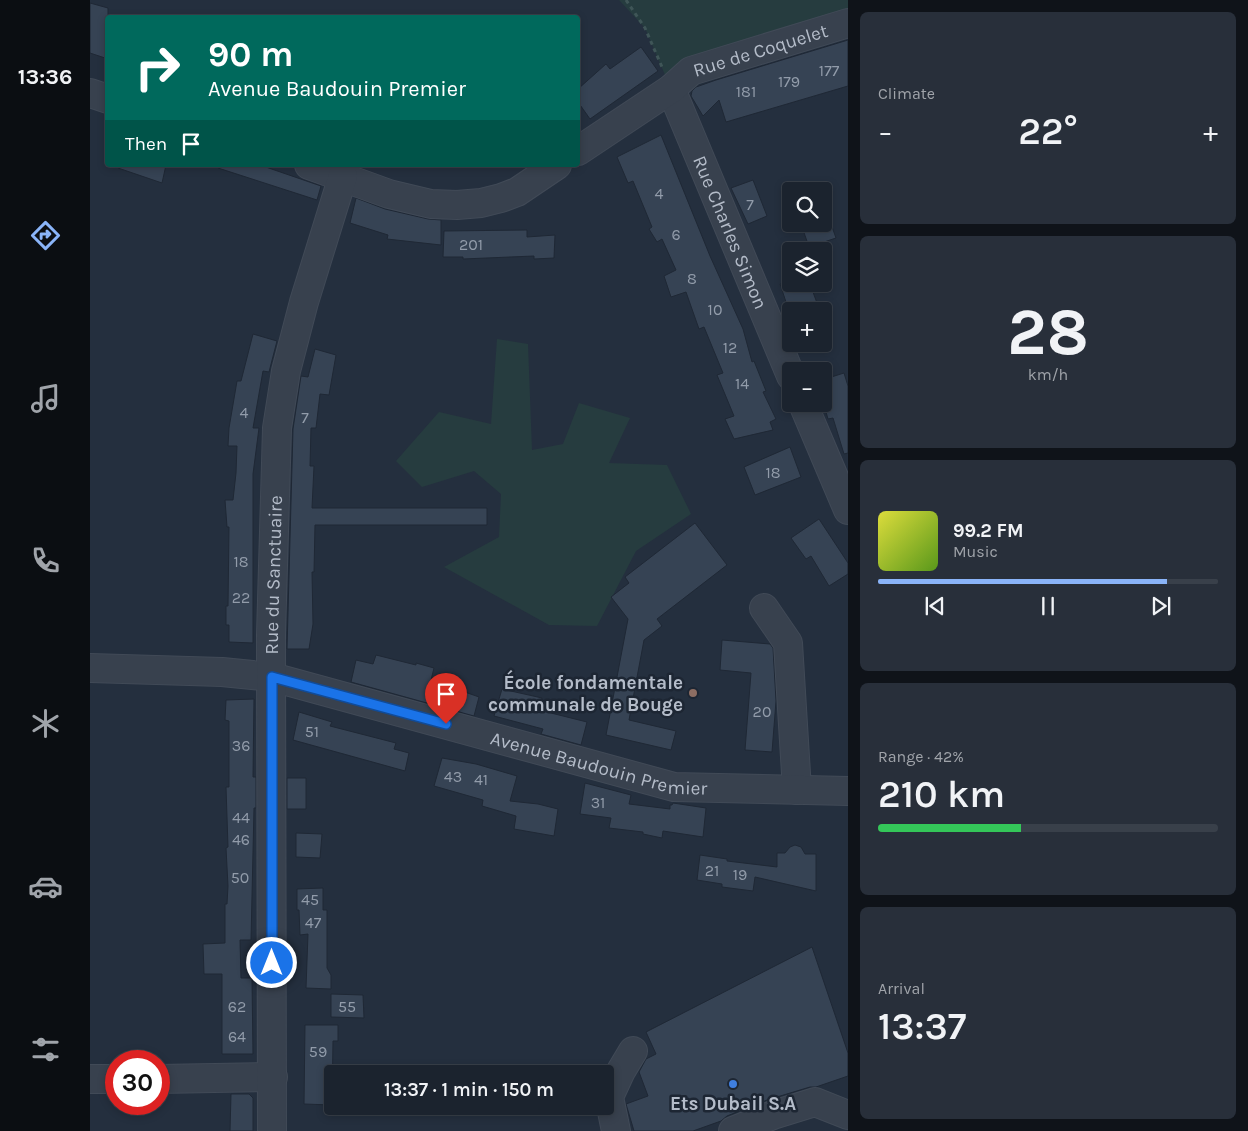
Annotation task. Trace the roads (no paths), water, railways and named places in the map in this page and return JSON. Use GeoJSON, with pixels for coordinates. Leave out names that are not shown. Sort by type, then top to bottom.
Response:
{"type":"FeatureCollection","features":[{"type":"Feature","properties":{"kind":"street","name":"Rue de Coquelet"},"geometry":{"type":"LineString","coordinates":[[580,150],[671,89],[690,71],[848,23]]}},
{"type":"Feature","properties":{"kind":"street","name":"Rue Charles Simon"},"geometry":{"type":"LineString","coordinates":[[671,89],[785,362]]}},
{"type":"Feature","properties":{"kind":"street"},"geometry":{"type":"LineString","coordinates":[[90,93],[105,98]]}},
{"type":"Feature","properties":{"kind":"street"},"geometry":{"type":"LineString","coordinates":[[315,167],[389,194],[431,204],[457,205],[501,198],[517,192],[554,167]]}},
{"type":"Feature","properties":{"kind":"street","name":"Rue du Sanctuaire"},"geometry":{"type":"LineString","coordinates":[[272,1131],[271,635],[277,428],[288,362],[304,302],[343,176]]}},
{"type":"Feature","properties":{"kind":"street"},"geometry":{"type":"LineString","coordinates":[[806,412],[848,510]]}},
{"type":"Feature","properties":{"kind":"street"},"geometry":{"type":"LineString","coordinates":[[764,608],[788,643],[797,790]]}},
{"type":"Feature","properties":{"kind":"street","name":"Avenue Baudouin Premier"},"geometry":{"type":"LineString","coordinates":[[90,668],[222,672],[272,677],[674,787],[848,791]]}},
{"type":"Feature","properties":{"kind":"street"},"geometry":{"type":"LineString","coordinates":[[616,1131],[609,1097],[621,1071],[634,1051]]}},
{"type":"Feature","properties":{"kind":"street"},"geometry":{"type":"LineString","coordinates":[[170,1079],[273,1077]]}},
{"type":"Feature","properties":{"kind":"street"},"geometry":{"type":"LineString","coordinates":[[90,1080],[105,1079]]}},
{"type":"Feature","properties":{"kind":"street"},"geometry":{"type":"LineString","coordinates":[[733,1131],[772,1115],[815,1102],[848,1115]]}},
{"type":"Feature","properties":{"kind":"place","name":"École fondamentale communale de Bouge"},"geometry":{"type":"Point","coordinates":[693,693]}},
{"type":"Feature","properties":{"kind":"place","name":"Ets Dubail S.A"},"geometry":{"type":"Point","coordinates":[733,1084]}}]}
